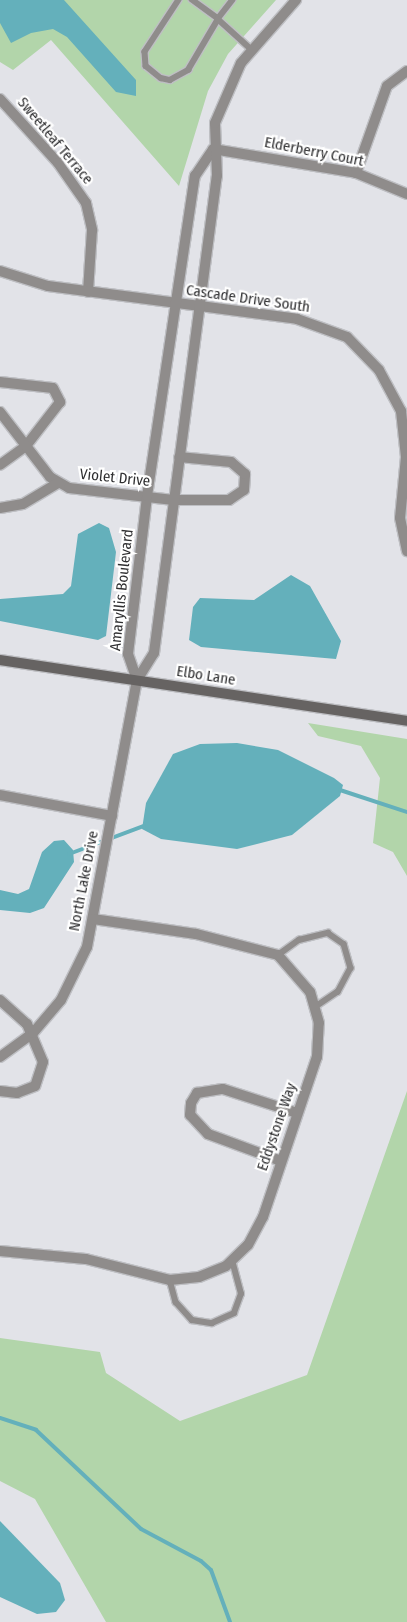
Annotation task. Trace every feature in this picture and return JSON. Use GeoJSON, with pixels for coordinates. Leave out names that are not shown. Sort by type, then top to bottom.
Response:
{"type":"FeatureCollection","features":[{"type":"Feature","properties":{"kind":"street","name":"Amaryllis Boulevard"},"geometry":{"type":"LineString","coordinates":[[137,680],[154,653],[198,307],[217,176],[213,149],[215,123],[251,49],[296,0]]}},
{"type":"Feature","properties":{"kind":"street"},"geometry":{"type":"LineString","coordinates":[[356,173],[387,86],[407,71]]}},
{"type":"Feature","properties":{"kind":"street","name":"Sweetleaf Terrace"},"geometry":{"type":"LineString","coordinates":[[0,99],[58,163],[86,203],[92,230],[88,292]]}},
{"type":"Feature","properties":{"kind":"street","name":"Amaryllis Boulevard"},"geometry":{"type":"LineString","coordinates":[[137,680],[128,654],[147,496],[195,176],[213,149]]}},
{"type":"Feature","properties":{"kind":"street","name":"Elderberry Court"},"geometry":{"type":"LineString","coordinates":[[213,149],[356,173],[407,194]]}},
{"type":"Feature","properties":{"kind":"street","name":"Cascade Drive South"},"geometry":{"type":"LineString","coordinates":[[0,271],[32,282],[88,292],[297,319],[347,337],[387,383],[400,411],[406,436],[400,518],[407,551]]}},
{"type":"Feature","properties":{"kind":"street"},"geometry":{"type":"LineString","coordinates":[[0,382],[53,388],[60,402],[26,446],[0,465]]}},
{"type":"Feature","properties":{"kind":"street","name":"Violet Drive"},"geometry":{"type":"LineString","coordinates":[[0,412],[58,483],[68,488],[173,500],[229,500],[247,483],[245,474],[231,462],[179,457]]}},
{"type":"Feature","properties":{"kind":"street"},"geometry":{"type":"LineString","coordinates":[[0,508],[23,504],[58,483]]}},
{"type":"Feature","properties":{"kind":"street","name":"Elbo Lane"},"geometry":{"type":"LineString","coordinates":[[0,660],[407,721]]}},
{"type":"Feature","properties":{"kind":"street","name":"North Lake Drive"},"geometry":{"type":"LineString","coordinates":[[0,1057],[33,1033],[72,984],[93,920],[137,680]]}},
{"type":"Feature","properties":{"kind":"street"},"geometry":{"type":"LineString","coordinates":[[0,795],[112,816]]}},
{"type":"Feature","properties":{"kind":"street","name":"Eddystone Way"},"geometry":{"type":"LineString","coordinates":[[0,1251],[86,1259],[170,1280],[212,1273],[232,1261],[256,1232],[317,1057],[316,1007],[302,977],[278,955],[196,934],[93,920]]}},
{"type":"Feature","properties":{"kind":"street"},"geometry":{"type":"LineString","coordinates":[[0,1000],[13,1007],[33,1033],[42,1053],[40,1079],[17,1093],[0,1091]]}},
{"type":"Feature","properties":{"kind":"street"},"geometry":{"type":"LineString","coordinates":[[281,1161],[208,1134],[190,1115],[191,1103],[197,1093],[223,1089],[297,1113]]}},
{"type":"Feature","properties":{"kind":"lane"},"geometry":{"type":"LineString","coordinates":[[180,0],[145,52],[146,66],[160,78],[170,80],[188,70],[218,19],[233,0]]}},
{"type":"Feature","properties":{"kind":"lane"},"geometry":{"type":"LineString","coordinates":[[192,0],[218,19],[251,49]]}},
{"type":"Feature","properties":{"kind":"lane"},"geometry":{"type":"LineString","coordinates":[[278,955],[299,940],[328,933],[344,944],[351,968],[338,992],[316,1007]]}},
{"type":"Feature","properties":{"kind":"lane"},"geometry":{"type":"LineString","coordinates":[[170,1280],[176,1302],[192,1320],[212,1323],[234,1313],[241,1294],[232,1261]]}},
{"type":"Feature","properties":{"kind":"green space"},"geometry":{"type":"Polygon","coordinates":[[[0,0],[276,0],[228,54],[208,91],[179,186],[51,40],[13,70],[0,62],[0,0]]]}},
{"type":"Feature","properties":{"kind":"green space"},"geometry":{"type":"Polygon","coordinates":[[[308,723],[407,739],[407,876],[393,852],[373,843],[380,778],[361,746],[318,736],[308,723]]]}},
{"type":"Feature","properties":{"kind":"green space"},"geometry":{"type":"Polygon","coordinates":[[[407,1091],[407,1622],[106,1622],[35,1499],[0,1481],[0,1338],[100,1352],[106,1373],[180,1421],[307,1375],[407,1091]]]}},
{"type":"Feature","properties":{"kind":"water"},"geometry":{"type":"Polygon","coordinates":[[[0,0],[64,0],[136,80],[136,96],[116,92],[67,37],[53,29],[31,33],[11,43],[0,23],[0,0]]]}},
{"type":"Feature","properties":{"kind":"water"},"geometry":{"type":"Polygon","coordinates":[[[99,523],[109,528],[116,552],[106,636],[98,640],[0,621],[0,599],[63,594],[71,586],[78,534],[99,523]]]}},
{"type":"Feature","properties":{"kind":"water"},"geometry":{"type":"Polygon","coordinates":[[[291,575],[310,586],[341,641],[336,659],[201,647],[189,640],[193,607],[200,598],[254,600],[291,575]]]}},
{"type":"Feature","properties":{"kind":"water"},"geometry":{"type":"Polygon","coordinates":[[[237,743],[278,750],[334,778],[343,785],[340,796],[292,835],[237,849],[161,839],[142,829],[146,803],[173,754],[200,744],[237,743]]]}},
{"type":"Feature","properties":{"kind":"water"},"geometry":{"type":"Polygon","coordinates":[[[64,840],[73,850],[74,862],[44,908],[30,913],[0,910],[0,890],[18,894],[29,889],[42,852],[54,841],[64,840]]]}},
{"type":"Feature","properties":{"kind":"water"},"geometry":{"type":"Polygon","coordinates":[[[0,1521],[60,1583],[65,1600],[56,1612],[37,1614],[0,1597],[0,1521]]]}},
{"type":"Feature","properties":{"kind":"waterway"},"geometry":{"type":"LineString","coordinates":[[340,790],[407,812]]}},
{"type":"Feature","properties":{"kind":"waterway"},"geometry":{"type":"LineString","coordinates":[[69,854],[144,826]]}},
{"type":"Feature","properties":{"kind":"waterway"},"geometry":{"type":"LineString","coordinates":[[0,1418],[36,1430],[141,1529],[201,1561],[211,1570],[230,1622]]}}]}
